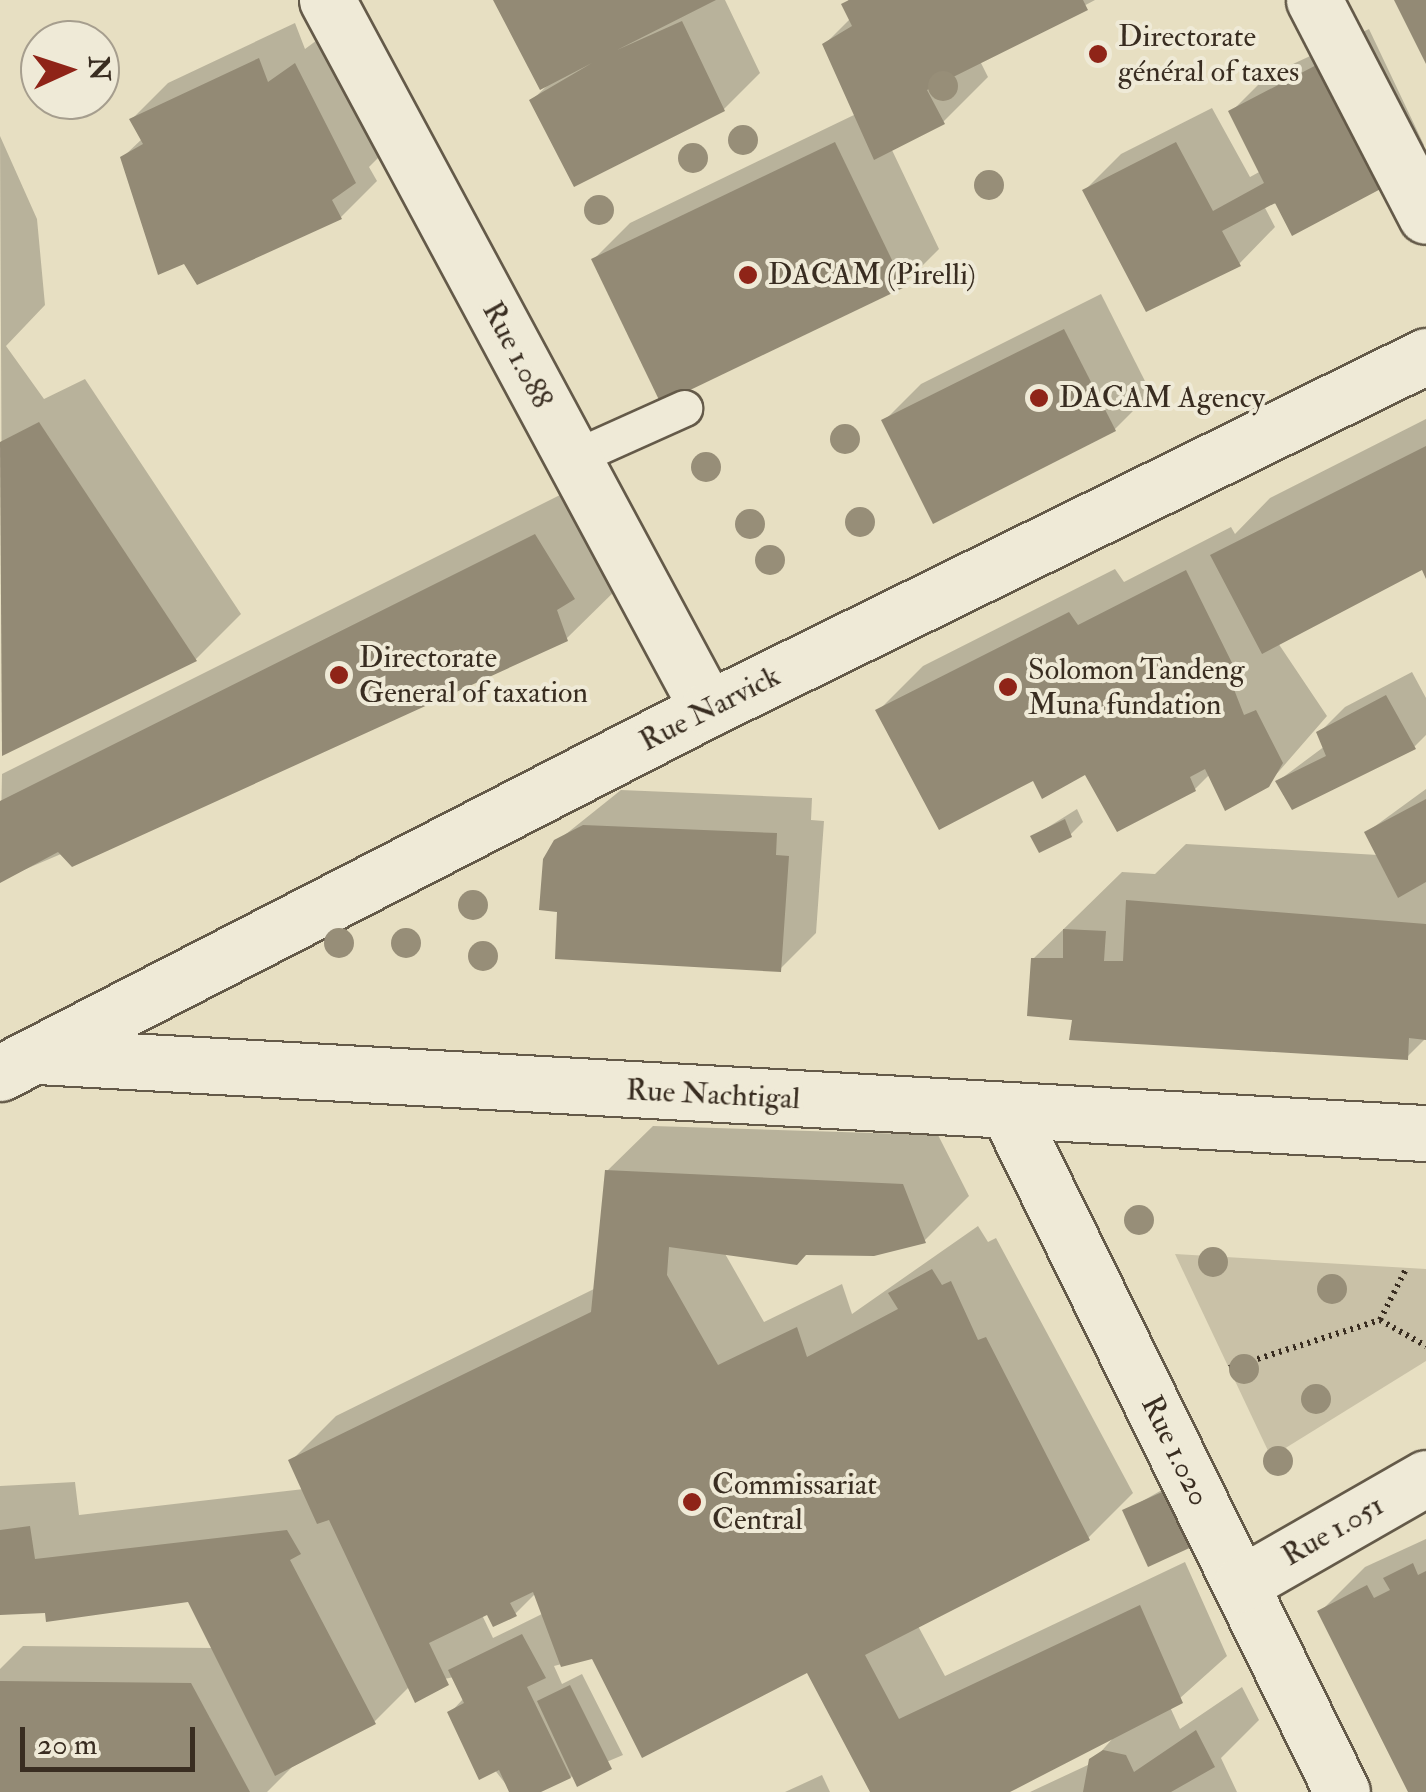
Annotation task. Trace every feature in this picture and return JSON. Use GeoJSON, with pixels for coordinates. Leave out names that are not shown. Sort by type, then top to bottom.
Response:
{"type":"FeatureCollection","features":[{"type":"Feature","properties":{"kind":"street","name":"Rue 1.088"},"geometry":{"type":"LineString","coordinates":[[327,0],[708,709]]}},
{"type":"Feature","properties":{"kind":"street"},"geometry":{"type":"LineString","coordinates":[[1314,0],[1426,216]]}},
{"type":"Feature","properties":{"kind":"street","name":"Rue Narvick"},"geometry":{"type":"LineString","coordinates":[[12,1061],[708,709],[1426,356]]}},
{"type":"Feature","properties":{"kind":"street","name":"Rue Nachtigal"},"geometry":{"type":"LineString","coordinates":[[12,1061],[1426,1132]]}},
{"type":"Feature","properties":{"kind":"street","name":"Rue 1.020"},"geometry":{"type":"LineString","coordinates":[[1008,1111],[1342,1792]]}},
{"type":"Feature","properties":{"kind":"street","name":"Rue 1.051"},"geometry":{"type":"LineString","coordinates":[[1241,1584],[1426,1478]]}},
{"type":"Feature","properties":{"kind":"lane"},"geometry":{"type":"LineString","coordinates":[[572,458],[684,408]]}},
{"type":"Feature","properties":{"kind":"path"},"geometry":{"type":"LineString","coordinates":[[1229,1368],[1380,1320],[1406,1269]]}},
{"type":"Feature","properties":{"kind":"path"},"geometry":{"type":"LineString","coordinates":[[1380,1320],[1426,1346]]}},
{"type":"Feature","properties":{"kind":"shaded area"},"geometry":{"type":"Polygon","coordinates":[[[1175,1254],[1426,1269],[1426,1361],[1271,1457],[1175,1254]]]}},
{"type":"Feature","properties":{"kind":"building"},"geometry":{"type":"Polygon","coordinates":[[[493,0],[716,0],[617,50],[682,21],[725,111],[574,187],[529,100],[592,63],[540,90],[493,0]]]}},
{"type":"Feature","properties":{"kind":"building"},"geometry":{"type":"Polygon","coordinates":[[[849,0],[1083,0],[1088,10],[927,90],[945,124],[874,160],[822,44],[852,26],[841,4],[849,0]]]}},
{"type":"Feature","properties":{"kind":"building"},"geometry":{"type":"Polygon","coordinates":[[[1394,0],[1426,0],[1426,64],[1394,0]]]}},
{"type":"Feature","properties":{"kind":"building"},"geometry":{"type":"Polygon","coordinates":[[[259,58],[268,82],[295,63],[356,183],[332,200],[342,219],[197,285],[184,264],[158,275],[120,157],[143,144],[129,119],[259,58]]]}},
{"type":"Feature","properties":{"kind":"building"},"geometry":{"type":"Polygon","coordinates":[[[1326,60],[1390,184],[1292,236],[1275,203],[1222,231],[1241,266],[1146,312],[1082,190],[1176,142],[1213,211],[1264,183],[1228,111],[1326,60]]]}},
{"type":"Feature","properties":{"kind":"building"},"geometry":{"type":"Polygon","coordinates":[[[835,142],[905,287],[661,404],[591,259],[835,142]]]}},
{"type":"Feature","properties":{"kind":"building"},"geometry":{"type":"Polygon","coordinates":[[[1064,329],[1116,431],[933,524],[881,420],[1064,329]]]}},
{"type":"Feature","properties":{"kind":"building"},"geometry":{"type":"Polygon","coordinates":[[[39,422],[197,661],[2,756],[0,442],[39,422]]]}},
{"type":"Feature","properties":{"kind":"building"},"geometry":{"type":"Polygon","coordinates":[[[1426,446],[1426,579],[1422,570],[1262,654],[1210,555],[1426,446]]]}},
{"type":"Feature","properties":{"kind":"building"},"geometry":{"type":"Polygon","coordinates":[[[535,534],[575,599],[557,610],[568,641],[72,867],[58,852],[0,883],[0,801],[535,534]]]}},
{"type":"Feature","properties":{"kind":"building"},"geometry":{"type":"Polygon","coordinates":[[[1186,570],[1235,669],[1228,674],[1244,715],[1256,710],[1283,763],[1269,787],[1225,811],[1205,769],[1190,777],[1196,791],[1117,832],[1085,775],[1042,799],[1033,781],[939,830],[875,710],[1069,612],[1078,625],[1186,570]]]}},
{"type":"Feature","properties":{"kind":"building"},"geometry":{"type":"Polygon","coordinates":[[[1386,695],[1416,749],[1292,810],[1275,781],[1326,756],[1316,732],[1386,695]]]}},
{"type":"Feature","properties":{"kind":"building"},"geometry":{"type":"Polygon","coordinates":[[[1426,799],[1426,882],[1398,898],[1364,832],[1426,799]]]}},
{"type":"Feature","properties":{"kind":"building"},"geometry":{"type":"Polygon","coordinates":[[[1065,819],[1072,837],[1039,853],[1030,836],[1065,819]]]}},
{"type":"Feature","properties":{"kind":"building"},"geometry":{"type":"Polygon","coordinates":[[[583,825],[777,833],[776,855],[789,856],[781,972],[555,959],[557,912],[539,910],[543,859],[554,840],[583,825]]]}},
{"type":"Feature","properties":{"kind":"building"},"geometry":{"type":"Polygon","coordinates":[[[1126,900],[1426,924],[1426,1040],[1409,1038],[1408,1060],[1069,1040],[1072,1020],[1027,1016],[1031,958],[1063,958],[1063,929],[1106,931],[1104,961],[1123,961],[1126,900]]]}},
{"type":"Feature","properties":{"kind":"building"},"geometry":{"type":"Polygon","coordinates":[[[605,1170],[903,1184],[926,1243],[874,1256],[806,1255],[797,1265],[669,1247],[667,1275],[718,1365],[797,1327],[807,1357],[898,1309],[888,1293],[932,1269],[942,1285],[951,1281],[978,1340],[986,1337],[1090,1540],[865,1655],[899,1719],[1140,1605],[1183,1703],[1010,1792],[870,1792],[807,1673],[642,1758],[592,1659],[561,1667],[533,1592],[510,1603],[517,1616],[493,1627],[487,1615],[429,1643],[449,1685],[415,1703],[329,1520],[317,1524],[288,1460],[591,1312],[605,1170]]]}},
{"type":"Feature","properties":{"kind":"building"},"geometry":{"type":"Polygon","coordinates":[[[1171,1488],[1196,1545],[1148,1567],[1122,1510],[1171,1488]]]}},
{"type":"Feature","properties":{"kind":"building"},"geometry":{"type":"Polygon","coordinates":[[[30,1526],[35,1559],[287,1530],[301,1554],[290,1560],[376,1724],[275,1776],[188,1602],[46,1622],[45,1613],[0,1615],[0,1530],[30,1526]]]}},
{"type":"Feature","properties":{"kind":"building"},"geometry":{"type":"Polygon","coordinates":[[[1413,1563],[1418,1575],[1426,1571],[1426,1792],[1408,1792],[1317,1611],[1367,1585],[1374,1598],[1390,1590],[1383,1578],[1413,1563]]]}},
{"type":"Feature","properties":{"kind":"building"},"geometry":{"type":"Polygon","coordinates":[[[522,1634],[546,1678],[527,1687],[571,1778],[541,1792],[509,1792],[499,1770],[479,1780],[447,1712],[464,1703],[448,1670],[522,1634]]]}},
{"type":"Feature","properties":{"kind":"building"},"geometry":{"type":"Polygon","coordinates":[[[0,1681],[191,1683],[250,1792],[0,1792],[0,1681]]]}},
{"type":"Feature","properties":{"kind":"building"},"geometry":{"type":"Polygon","coordinates":[[[570,1685],[612,1769],[577,1787],[537,1701],[570,1685]]]}},
{"type":"Feature","properties":{"kind":"building"},"geometry":{"type":"Polygon","coordinates":[[[1196,1730],[1215,1767],[1171,1792],[1083,1792],[1089,1759],[1103,1750],[1126,1755],[1134,1772],[1196,1730]]]}},
{"type":"Feature","properties":{"kind":"place","name":"Directorate général of taxes"},"geometry":{"type":"Point","coordinates":[1098,54]}},
{"type":"Feature","properties":{"kind":"place","name":"DACAM (Pirelli)"},"geometry":{"type":"Point","coordinates":[748,275]}},
{"type":"Feature","properties":{"kind":"place","name":"DACAM Agency"},"geometry":{"type":"Point","coordinates":[1039,398]}},
{"type":"Feature","properties":{"kind":"place","name":"Directorate General of taxation"},"geometry":{"type":"Point","coordinates":[339,675]}},
{"type":"Feature","properties":{"kind":"place","name":"Solomon Tandeng Muna fundation"},"geometry":{"type":"Point","coordinates":[1008,687]}},
{"type":"Feature","properties":{"kind":"place","name":"Commissariat Central"},"geometry":{"type":"Point","coordinates":[692,1502]}}]}
